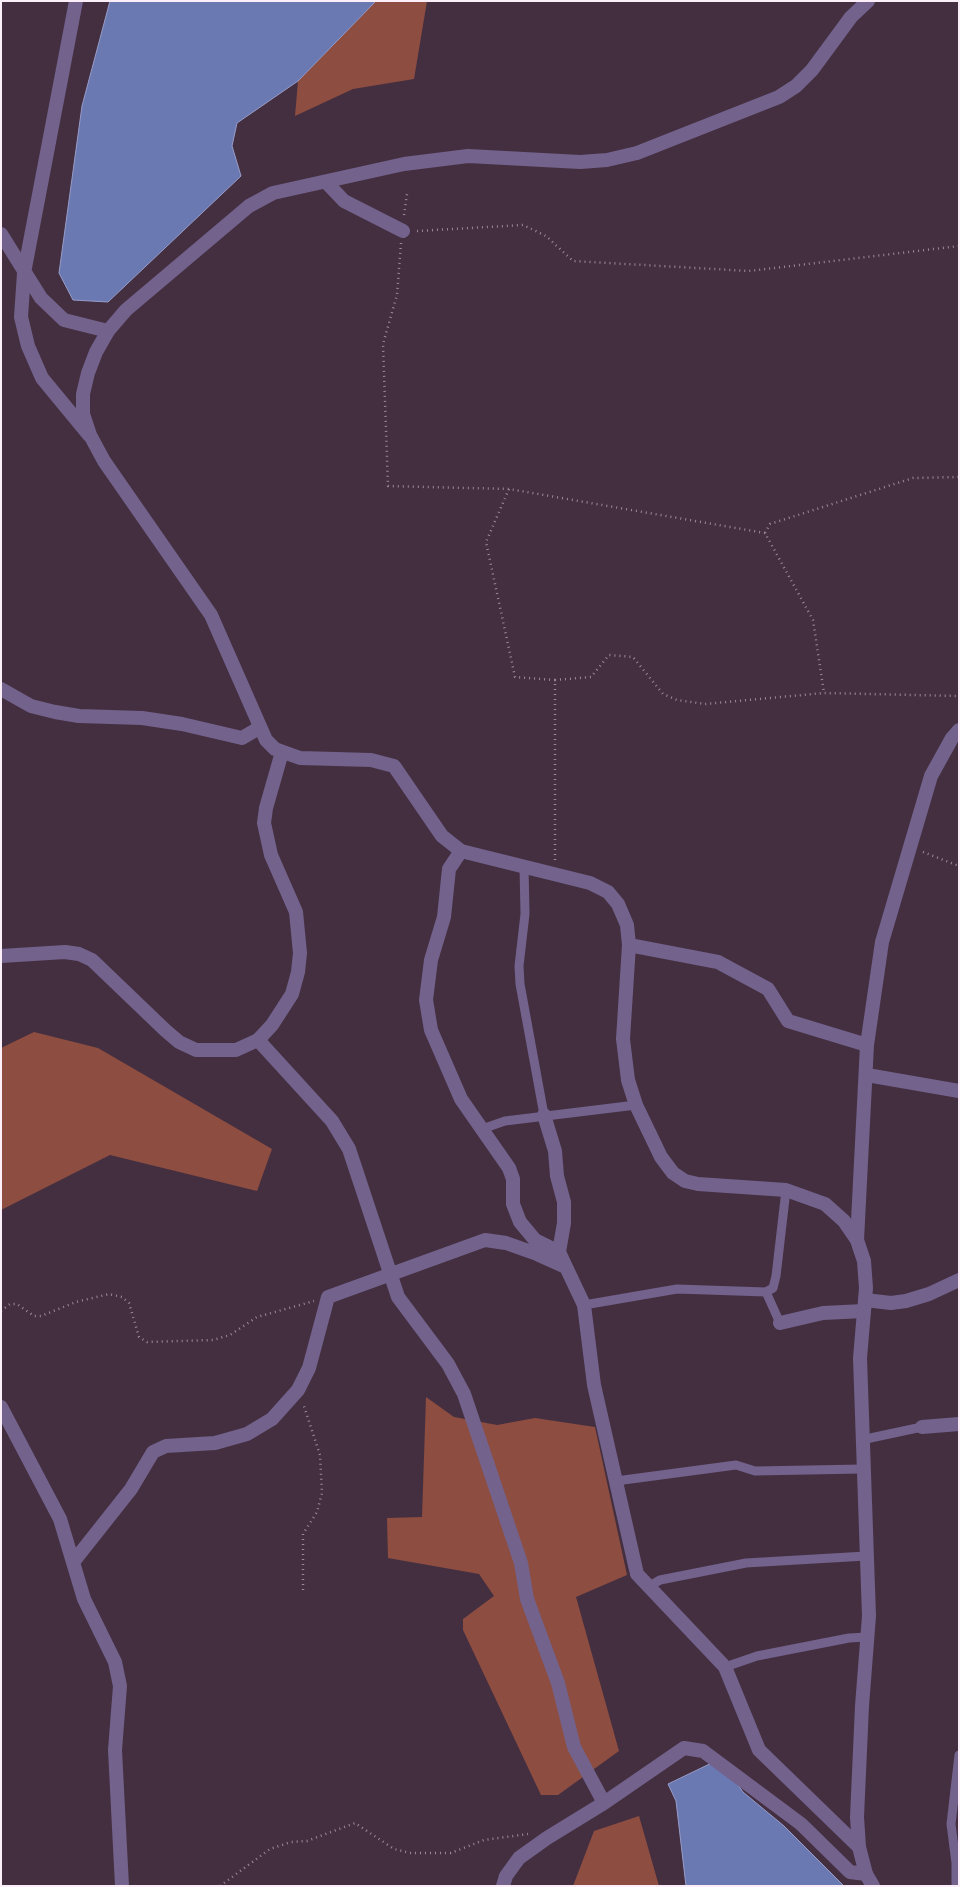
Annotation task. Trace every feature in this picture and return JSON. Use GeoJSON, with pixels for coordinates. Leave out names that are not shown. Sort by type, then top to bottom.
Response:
{"type":"FeatureCollection","features":[{"type":"Feature","properties":{"kind":"street"},"geometry":{"type":"LineString","coordinates":[[76,1],[24,273],[21,317],[28,346],[42,378],[90,435]]}},
{"type":"Feature","properties":{"kind":"street"},"geometry":{"type":"LineString","coordinates":[[868,1],[851,17],[812,70],[796,86],[779,97],[637,153],[608,160],[580,162],[468,156],[404,164],[273,193],[249,206],[126,310],[108,331],[96,352],[83,394],[83,414],[90,435],[104,461],[211,615],[259,728],[266,740],[275,749],[300,758],[376,760],[394,766],[442,836],[461,851],[555,873],[590,883],[608,892],[618,904],[627,925],[629,945],[623,1039],[628,1080],[636,1105],[661,1157],[673,1173],[685,1181],[698,1184],[786,1190],[825,1204],[844,1221],[857,1240],[864,1261],[864,1305],[860,1358],[861,1440],[869,1616],[857,1817],[859,1847],[869,1880]]}},
{"type":"Feature","properties":{"kind":"street"},"geometry":{"type":"LineString","coordinates":[[326,182],[344,201],[402,231]]}},
{"type":"Feature","properties":{"kind":"street"},"geometry":{"type":"LineString","coordinates":[[1,234],[41,298],[64,320],[108,331]]}},
{"type":"Feature","properties":{"kind":"street"},"geometry":{"type":"LineString","coordinates":[[1,689],[31,706],[79,716],[142,718],[182,724],[242,738],[259,728]]}},
{"type":"Feature","properties":{"kind":"street"},"geometry":{"type":"LineString","coordinates":[[857,1240],[867,1075],[867,1045],[882,942],[931,776],[959,730]]}},
{"type":"Feature","properties":{"kind":"street"},"geometry":{"type":"LineString","coordinates":[[1,956],[65,952],[86,957],[112,977],[179,1042],[196,1050],[236,1050],[258,1040],[272,1025],[292,994],[298,972],[300,953],[296,912],[271,855],[264,823],[266,808],[282,752]]}},
{"type":"Feature","properties":{"kind":"street"},"geometry":{"type":"LineString","coordinates":[[461,851],[449,869],[444,916],[431,960],[426,1000],[431,1030],[461,1099],[509,1168],[513,1179],[513,1204],[520,1222],[535,1240],[559,1252]]}},
{"type":"Feature","properties":{"kind":"street"},"geometry":{"type":"LineString","coordinates":[[629,945],[718,962],[768,989],[788,1021],[867,1045]]}},
{"type":"Feature","properties":{"kind":"street"},"geometry":{"type":"LineString","coordinates":[[258,1040],[332,1121],[349,1149],[398,1297],[448,1364],[464,1394],[521,1563],[527,1599],[555,1674],[574,1746],[604,1803]]}},
{"type":"Feature","properties":{"kind":"street"},"geometry":{"type":"LineString","coordinates":[[867,1075],[959,1091]]}},
{"type":"Feature","properties":{"kind":"street"},"geometry":{"type":"LineString","coordinates":[[544,1115],[555,1151],[557,1176],[564,1202],[564,1223],[559,1252],[584,1304],[594,1385],[636,1574],[724,1667],[758,1750],[859,1847]]}},
{"type":"Feature","properties":{"kind":"street"},"geometry":{"type":"LineString","coordinates":[[74,1561],[131,1489],[153,1452],[166,1446],[215,1443],[247,1434],[272,1419],[298,1390],[309,1368],[328,1296],[485,1240],[506,1243],[566,1267]]}},
{"type":"Feature","properties":{"kind":"street"},"geometry":{"type":"LineString","coordinates":[[780,1323],[864,1305],[906,1301],[929,1294],[959,1280]]}},
{"type":"Feature","properties":{"kind":"street"},"geometry":{"type":"LineString","coordinates":[[1,1407],[60,1519],[84,1599],[115,1662],[120,1686],[114,1750],[122,1886]]}},
{"type":"Feature","properties":{"kind":"street"},"geometry":{"type":"LineString","coordinates":[[922,1427],[959,1424]]}},
{"type":"Feature","properties":{"kind":"street"},"geometry":{"type":"LineString","coordinates":[[503,1886],[506,1876],[519,1858],[684,1748],[703,1751],[801,1824],[850,1872],[869,1880]]}},
{"type":"Feature","properties":{"kind":"lane"},"geometry":{"type":"LineString","coordinates":[[524,866],[525,914],[519,966],[520,984],[544,1115]]}},
{"type":"Feature","properties":{"kind":"lane"},"geometry":{"type":"LineString","coordinates":[[482,1129],[504,1121],[636,1105]]}},
{"type":"Feature","properties":{"kind":"lane"},"geometry":{"type":"LineString","coordinates":[[584,1304],[677,1289],[766,1292],[773,1288],[776,1276],[786,1190]]}},
{"type":"Feature","properties":{"kind":"lane"},"geometry":{"type":"LineString","coordinates":[[766,1292],[780,1323]]}},
{"type":"Feature","properties":{"kind":"lane"},"geometry":{"type":"LineString","coordinates":[[861,1440],[922,1427]]}},
{"type":"Feature","properties":{"kind":"lane"},"geometry":{"type":"LineString","coordinates":[[616,1481],[736,1465],[754,1472],[862,1469]]}},
{"type":"Feature","properties":{"kind":"lane"},"geometry":{"type":"LineString","coordinates":[[648,1587],[660,1580],[746,1564],[866,1556]]}},
{"type":"Feature","properties":{"kind":"lane"},"geometry":{"type":"LineString","coordinates":[[724,1667],[757,1656],[849,1638],[867,1637]]}},
{"type":"Feature","properties":{"kind":"lane"},"geometry":{"type":"LineString","coordinates":[[956,1886],[956,1863],[951,1824],[959,1755]]}},
{"type":"Feature","properties":{"kind":"path"},"geometry":{"type":"LineString","coordinates":[[407,194],[397,295],[383,344],[388,486],[509,489],[765,533]]}},
{"type":"Feature","properties":{"kind":"path"},"geometry":{"type":"LineString","coordinates":[[402,231],[523,225],[546,236],[574,261],[749,271],[959,246]]}},
{"type":"Feature","properties":{"kind":"path"},"geometry":{"type":"LineString","coordinates":[[765,533],[770,524],[914,478],[959,476]]}},
{"type":"Feature","properties":{"kind":"path"},"geometry":{"type":"LineString","coordinates":[[509,489],[486,542],[515,677],[555,680],[591,677],[609,655],[633,657],[663,694],[677,700],[705,704],[824,693],[959,696]]}},
{"type":"Feature","properties":{"kind":"path"},"geometry":{"type":"LineString","coordinates":[[765,533],[813,620],[824,693]]}},
{"type":"Feature","properties":{"kind":"path"},"geometry":{"type":"LineString","coordinates":[[555,680],[555,873]]}},
{"type":"Feature","properties":{"kind":"path"},"geometry":{"type":"LineString","coordinates":[[910,847],[959,866]]}},
{"type":"Feature","properties":{"kind":"path"},"geometry":{"type":"LineString","coordinates":[[1,1311],[10,1304],[18,1304],[34,1316],[41,1316],[76,1302],[109,1294],[122,1296],[129,1303],[139,1337],[147,1342],[213,1340],[230,1335],[257,1316],[328,1296]]}},
{"type":"Feature","properties":{"kind":"path"},"geometry":{"type":"LineString","coordinates":[[298,1390],[307,1410],[320,1455],[322,1494],[317,1512],[304,1534],[303,1590]]}},
{"type":"Feature","properties":{"kind":"path"},"geometry":{"type":"LineString","coordinates":[[220,1886],[270,1849],[291,1842],[307,1841],[356,1823],[394,1849],[410,1853],[451,1853],[484,1840],[528,1833],[547,1838]]}},
{"type":"Feature","properties":{"kind":"shaded area"},"geometry":{"type":"Polygon","coordinates":[[[376,1],[427,1],[414,79],[353,89],[295,116],[298,81],[376,1]]]}},
{"type":"Feature","properties":{"kind":"shaded area"},"geometry":{"type":"Polygon","coordinates":[[[34,1032],[98,1048],[272,1149],[257,1191],[110,1155],[1,1210],[1,1048],[34,1032]]]}},
{"type":"Feature","properties":{"kind":"shaded area"},"geometry":{"type":"Polygon","coordinates":[[[426,1397],[454,1417],[497,1425],[535,1418],[595,1427],[627,1575],[576,1597],[619,1751],[558,1795],[541,1795],[463,1630],[463,1619],[494,1596],[479,1574],[388,1558],[387,1518],[422,1517],[426,1397]]]}},
{"type":"Feature","properties":{"kind":"shaded area"},"geometry":{"type":"Polygon","coordinates":[[[639,1816],[659,1886],[573,1886],[594,1831],[639,1816]]]}},
{"type":"Feature","properties":{"kind":"water"},"geometry":{"type":"Polygon","coordinates":[[[110,1],[376,1],[298,81],[237,123],[232,146],[241,176],[108,302],[73,300],[59,273],[82,106],[110,1]]]}},
{"type":"Feature","properties":{"kind":"water"},"geometry":{"type":"Polygon","coordinates":[[[720,1759],[743,1792],[784,1826],[844,1886],[686,1886],[676,1801],[668,1784],[720,1759]]]}}]}
